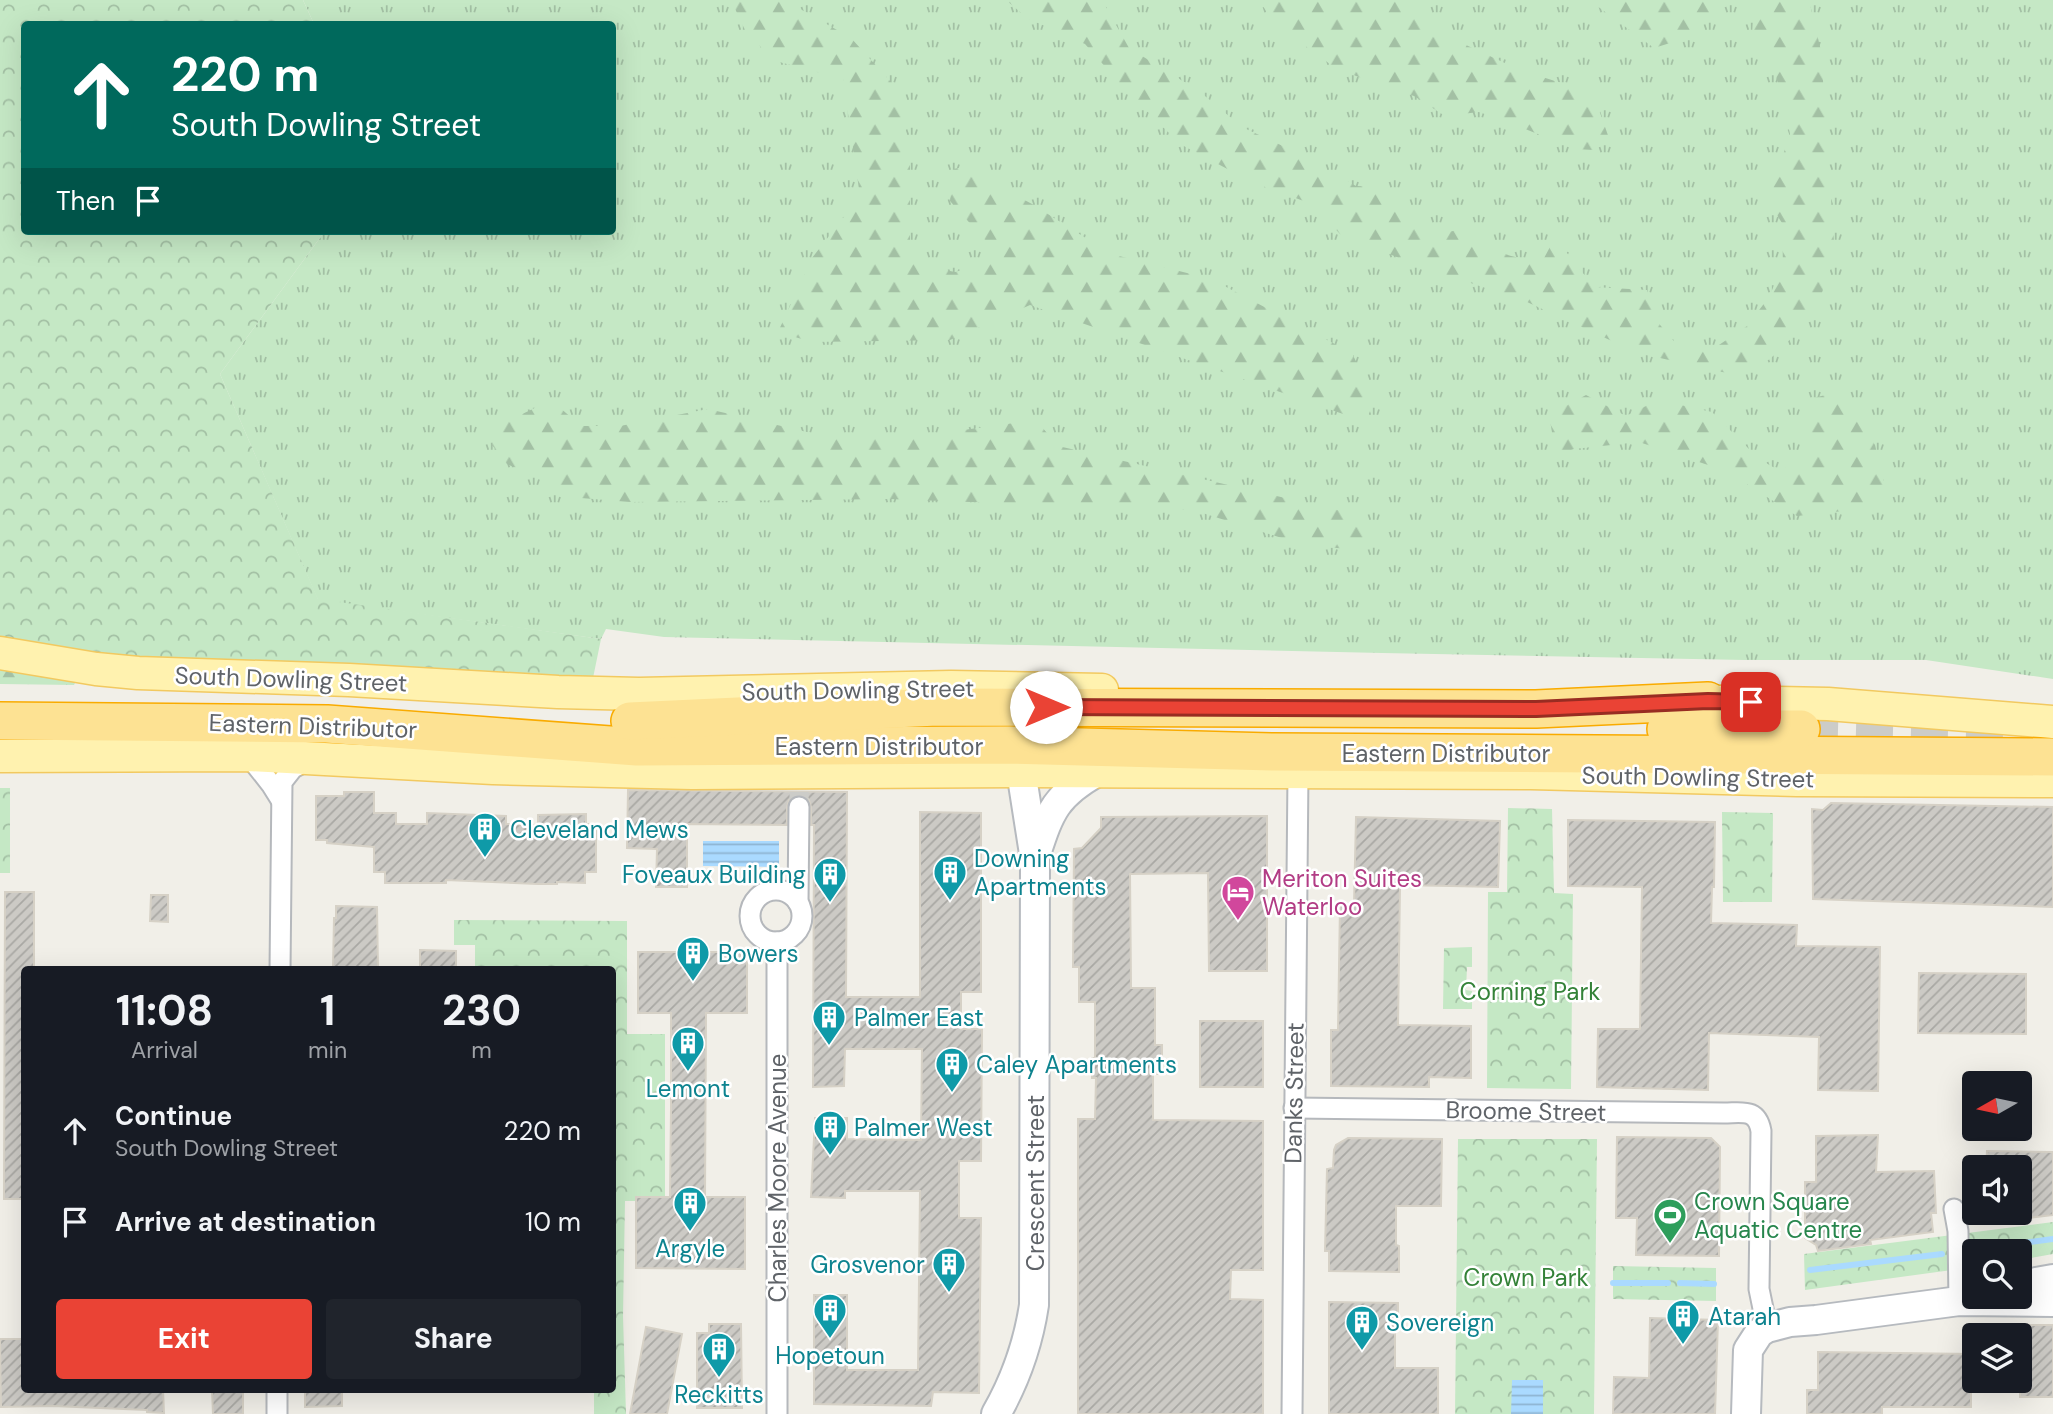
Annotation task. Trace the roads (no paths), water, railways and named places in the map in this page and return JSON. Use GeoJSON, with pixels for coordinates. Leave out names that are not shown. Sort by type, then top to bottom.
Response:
{"type":"FeatureCollection","features":[{"type":"Feature","properties":{"kind":"highway","name":"Eastern Distributor"},"geometry":{"type":"LineString","coordinates":[[0,696],[320,701],[629,721],[783,725],[1069,723],[1418,730],[1801,729]]}},
{"type":"Feature","properties":{"kind":"highway"},"geometry":{"type":"LineString","coordinates":[[629,721],[937,707],[1536,709],[1708,701]]}},
{"type":"Feature","properties":{"kind":"highway","name":"Eastern Distributor"},"geometry":{"type":"LineString","coordinates":[[0,721],[327,724],[637,747],[1009,745],[1288,752],[2053,757]]}},
{"type":"Feature","properties":{"kind":"main road","name":"South Dowling Street"},"geometry":{"type":"LineString","coordinates":[[0,653],[96,670],[138,673],[349,680],[558,692],[639,694],[951,687],[1828,704],[2047,719]]}},
{"type":"Feature","properties":{"kind":"main road","name":"South Dowling Street"},"geometry":{"type":"LineString","coordinates":[[0,756],[248,755],[493,768],[692,773],[1531,773],[1811,780],[2053,781]]}},
{"type":"Feature","properties":{"kind":"main road","name":"Crescent Street"},"geometry":{"type":"LineString","coordinates":[[996,1414],[1020,1367],[1034,1305],[1035,860],[1021,771]]}},
{"type":"Feature","properties":{"kind":"main road","name":"Crescent Street"},"geometry":{"type":"LineString","coordinates":[[1035,860],[1046,822],[1055,805],[1069,790],[1097,772]]}},
{"type":"Feature","properties":{"kind":"main road"},"geometry":{"type":"LineString","coordinates":[[2032,1283],[2053,1279]]}},
{"type":"Feature","properties":{"kind":"main road"},"geometry":{"type":"LineString","coordinates":[[1746,1414],[1748,1350],[1759,1333],[1767,1328],[1790,1322],[1962,1300]]}},
{"type":"Feature","properties":{"kind":"main road"},"geometry":{"type":"LineString","coordinates":[[2032,1301],[2053,1302]]}},
{"type":"Feature","properties":{"kind":"street"},"geometry":{"type":"LineString","coordinates":[[248,755],[281,800]]}},
{"type":"Feature","properties":{"kind":"street"},"geometry":{"type":"LineString","coordinates":[[280,966],[282,782],[293,768],[311,758]]}},
{"type":"Feature","properties":{"kind":"street","name":"Danks Street"},"geometry":{"type":"LineString","coordinates":[[1292,1414],[1298,772]]}},
{"type":"Feature","properties":{"kind":"street"},"geometry":{"type":"LineString","coordinates":[[798,902],[799,796]]}},
{"type":"Feature","properties":{"kind":"street"},"geometry":{"type":"LineString","coordinates":[[767,891],[784,891],[798,902],[802,919],[799,928],[786,940],[777,942],[761,937],[751,925],[751,908],[754,901],[767,891]]}},
{"type":"Feature","properties":{"kind":"street","name":"Charles Moore Avenue"},"geometry":{"type":"LineString","coordinates":[[777,942],[777,1414]]}},
{"type":"Feature","properties":{"kind":"street","name":"Broome Street"},"geometry":{"type":"LineString","coordinates":[[1294,1108],[1724,1113],[1748,1114],[1757,1118],[1761,1131],[1759,1289],[1767,1328]]}},
{"type":"Feature","properties":{"kind":"street"},"geometry":{"type":"LineString","coordinates":[[1954,1209],[1962,1261]]}},
{"type":"Feature","properties":{"kind":"street"},"geometry":{"type":"LineString","coordinates":[[277,1393],[277,1414]]}},
{"type":"Feature","properties":{"kind":"water"},"geometry":{"type":"Polygon","coordinates":[[[703,841],[779,841],[779,867],[703,866],[703,841]]]}},
{"type":"Feature","properties":{"kind":"water"},"geometry":{"type":"Polygon","coordinates":[[[1512,1380],[1543,1380],[1543,1414],[1511,1414],[1512,1380]]]}},
{"type":"Feature","properties":{"kind":"waterway"},"geometry":{"type":"LineString","coordinates":[[2032,1242],[2053,1239]]}},
{"type":"Feature","properties":{"kind":"waterway"},"geometry":{"type":"LineString","coordinates":[[1810,1270],[1942,1254]]}},
{"type":"Feature","properties":{"kind":"waterway"},"geometry":{"type":"LineString","coordinates":[[1613,1283],[1668,1283]]}},
{"type":"Feature","properties":{"kind":"waterway"},"geometry":{"type":"LineString","coordinates":[[1680,1283],[1714,1284]]}},
{"type":"Feature","properties":{"kind":"tunnel"},"geometry":{"type":"LineString","coordinates":[[1801,729],[2053,736]]}},
{"type":"Feature","properties":{"kind":"tunnel"},"geometry":{"type":"LineString","coordinates":[[799,792],[799,807]]}},
{"type":"Feature","properties":{"kind":"place","name":"Cleveland Mews"},"geometry":{"type":"Point","coordinates":[485,859]}},
{"type":"Feature","properties":{"kind":"place","name":"Downing Apartments"},"geometry":{"type":"Point","coordinates":[950,902]}},
{"type":"Feature","properties":{"kind":"place","name":"Foveaux Building"},"geometry":{"type":"Point","coordinates":[830,904]}},
{"type":"Feature","properties":{"kind":"place","name":"Meriton Suites Waterloo"},"geometry":{"type":"Point","coordinates":[1238,922]}},
{"type":"Feature","properties":{"kind":"place","name":"Bowers"},"geometry":{"type":"Point","coordinates":[693,983]}},
{"type":"Feature","properties":{"kind":"place","name":"Palmer East"},"geometry":{"type":"Point","coordinates":[829,1047]}},
{"type":"Feature","properties":{"kind":"place","name":"Lemont"},"geometry":{"type":"Point","coordinates":[688,1073]}},
{"type":"Feature","properties":{"kind":"place","name":"Caley Apartments"},"geometry":{"type":"Point","coordinates":[952,1094]}},
{"type":"Feature","properties":{"kind":"place","name":"Palmer West"},"geometry":{"type":"Point","coordinates":[830,1157]}},
{"type":"Feature","properties":{"kind":"place","name":"Argyle"},"geometry":{"type":"Point","coordinates":[690,1233]}},
{"type":"Feature","properties":{"kind":"place","name":"Crown Square Aquatic Centre"},"geometry":{"type":"Point","coordinates":[1670,1245]}},
{"type":"Feature","properties":{"kind":"place","name":"Grosvenor"},"geometry":{"type":"Point","coordinates":[949,1294]}},
{"type":"Feature","properties":{"kind":"place","name":"Hopetoun"},"geometry":{"type":"Point","coordinates":[830,1340]}},
{"type":"Feature","properties":{"kind":"place","name":"Atarah"},"geometry":{"type":"Point","coordinates":[1683,1346]}},
{"type":"Feature","properties":{"kind":"place","name":"Sovereign"},"geometry":{"type":"Point","coordinates":[1362,1352]}},
{"type":"Feature","properties":{"kind":"place","name":"Reckitts"},"geometry":{"type":"Point","coordinates":[719,1379]}},
{"type":"Feature","properties":{"kind":"park label","name":"Corning Park"},"geometry":{"type":"Point","coordinates":[1530,991]}},
{"type":"Feature","properties":{"kind":"park label","name":"Crown Park"},"geometry":{"type":"Point","coordinates":[1526,1277]}}]}
